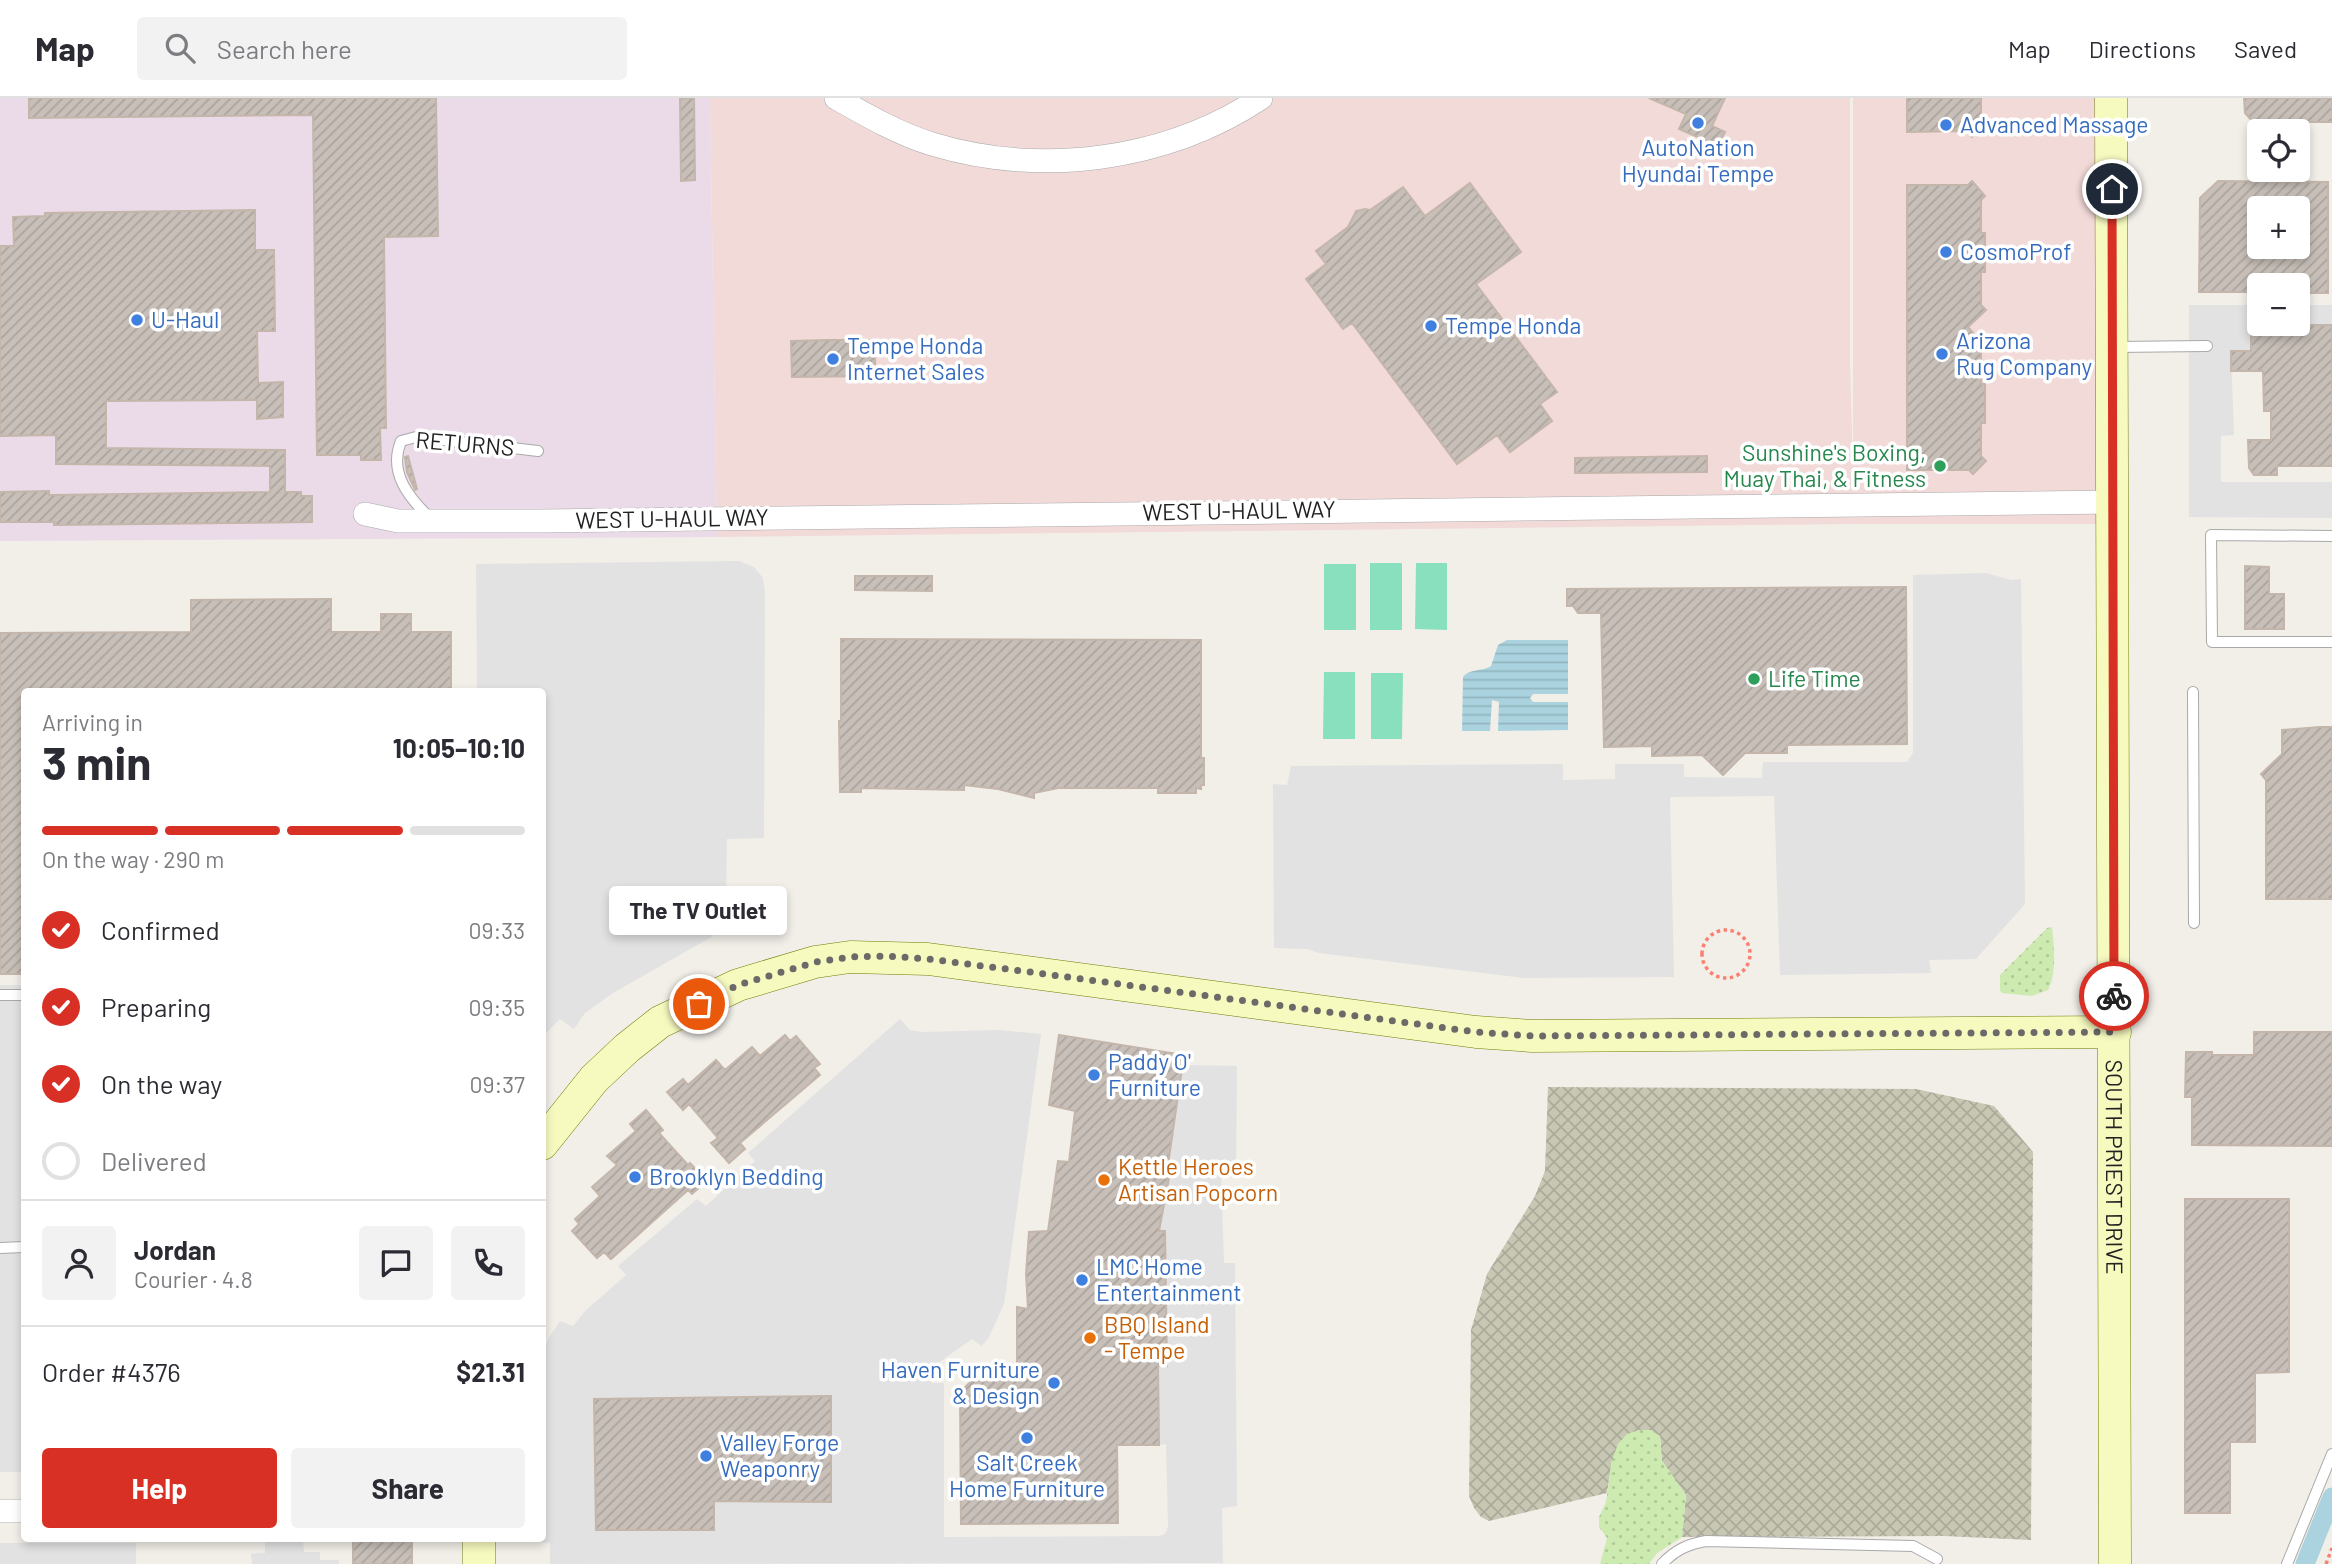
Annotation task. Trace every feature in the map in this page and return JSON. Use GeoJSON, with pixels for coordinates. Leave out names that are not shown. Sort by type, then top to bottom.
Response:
{"type":"FeatureCollection","features":[{"type":"Feature","properties":{"kind":"street"},"geometry":{"type":"LineString","coordinates":[[836,98],[859,112],[930,143],[999,158],[1040,160],[1121,154],[1178,138],[1241,111],[1261,98]]}},
{"type":"Feature","properties":{"kind":"street","name":"SOUTH PRIEST DRIVE"},"geometry":{"type":"LineString","coordinates":[[2111,98],[2114,347],[2115,1564]]}},
{"type":"Feature","properties":{"kind":"street","name":"WEST U-HAUL WAY"},"geometry":{"type":"LineString","coordinates":[[365,514],[389,520],[433,521],[2113,502]]}},
{"type":"Feature","properties":{"kind":"street"},"geometry":{"type":"LineString","coordinates":[[546,1139],[594,1079],[660,1022],[738,985],[816,962],[850,957],[928,959],[1476,1032],[1532,1036],[2115,1032]]}},
{"type":"Feature","properties":{"kind":"street"},"geometry":{"type":"LineString","coordinates":[[0,1511],[21,1511]]}},
{"type":"Feature","properties":{"kind":"street"},"geometry":{"type":"LineString","coordinates":[[479,1542],[480,1564]]}},
{"type":"Feature","properties":{"kind":"lane"},"geometry":{"type":"LineString","coordinates":[[2114,347],[2207,346]]}},
{"type":"Feature","properties":{"kind":"lane","name":"RETURNS"},"geometry":{"type":"LineString","coordinates":[[433,521],[411,500],[402,482],[397,463],[397,450],[401,441],[416,437],[538,451]]}},
{"type":"Feature","properties":{"kind":"lane"},"geometry":{"type":"LineString","coordinates":[[2332,536],[2211,535],[2212,642],[2332,642]]}},
{"type":"Feature","properties":{"kind":"lane"},"geometry":{"type":"LineString","coordinates":[[2193,692],[2194,923]]}},
{"type":"Feature","properties":{"kind":"lane"},"geometry":{"type":"LineString","coordinates":[[0,995],[21,995]]}},
{"type":"Feature","properties":{"kind":"lane"},"geometry":{"type":"LineString","coordinates":[[0,1248],[21,1247]]}},
{"type":"Feature","properties":{"kind":"lane"},"geometry":{"type":"LineString","coordinates":[[2287,1564],[2332,1454]]}},
{"type":"Feature","properties":{"kind":"lane"},"geometry":{"type":"LineString","coordinates":[[1662,1564],[1671,1554],[1689,1544],[1706,1541],[1913,1546],[1937,1559]]}},
{"type":"Feature","properties":{"kind":"path"},"geometry":{"type":"LineString","coordinates":[[1729,931],[1745,940],[1749,960],[1741,972],[1723,978],[1711,973],[1702,953],[1703,946],[1712,935],[1729,931]]}},
{"type":"Feature","properties":{"kind":"path"},"geometry":{"type":"LineString","coordinates":[[2326,1564],[2332,1548]]}},
{"type":"Feature","properties":{"kind":"shaded area"},"geometry":{"type":"Polygon","coordinates":[[[0,98],[710,98],[717,537],[0,541],[0,98]]]}},
{"type":"Feature","properties":{"kind":"shaded area"},"geometry":{"type":"Polygon","coordinates":[[[710,98],[1850,98],[1850,361],[1853,470],[1853,98],[2111,98],[2113,524],[1854,524],[717,537],[710,98]]]}},
{"type":"Feature","properties":{"kind":"shaded area"},"geometry":{"type":"Polygon","coordinates":[[[2189,305],[2247,305],[2247,336],[2251,336],[2251,351],[2231,351],[2234,435],[2221,436],[2221,482],[2332,482],[2332,518],[2189,517],[2189,305]]]}},
{"type":"Feature","properties":{"kind":"shaded area"},"geometry":{"type":"Polygon","coordinates":[[[2310,305],[2332,305],[2332,325],[2310,325],[2310,305]]]}},
{"type":"Feature","properties":{"kind":"shaded area"},"geometry":{"type":"Polygon","coordinates":[[[739,561],[754,567],[763,578],[764,838],[727,839],[726,901],[723,911],[707,927],[713,936],[613,993],[585,1013],[574,1029],[560,1019],[546,1033],[546,688],[477,688],[476,564],[739,561]]]}},
{"type":"Feature","properties":{"kind":"shaded area"},"geometry":{"type":"Polygon","coordinates":[[[1986,573],[2011,580],[2021,579],[2025,904],[1976,959],[1929,960],[1931,973],[1780,975],[1774,796],[1670,797],[1674,977],[1524,978],[1319,953],[1307,949],[1274,948],[1273,784],[1287,785],[1291,766],[1563,764],[1563,780],[1615,779],[1615,764],[1684,764],[1684,777],[1762,778],[1763,762],[1907,762],[1913,753],[1913,575],[1986,573]]]}},
{"type":"Feature","properties":{"kind":"shaded area"},"geometry":{"type":"Polygon","coordinates":[[[0,985],[21,985],[21,1472],[0,1472],[0,985]]]}},
{"type":"Feature","properties":{"kind":"shaded area"},"geometry":{"type":"Polygon","coordinates":[[[900,1019],[910,1030],[924,1032],[999,1030],[1041,1034],[1004,1304],[988,1339],[981,1346],[972,1339],[931,1368],[932,1383],[944,1383],[944,1537],[1159,1536],[1165,1534],[1168,1527],[1166,1444],[1159,1445],[1158,1366],[1167,1365],[1165,1232],[1159,1231],[1169,1179],[1166,1178],[1182,1065],[1237,1066],[1236,1171],[1221,1171],[1224,1263],[1235,1263],[1237,1506],[1222,1508],[1223,1563],[550,1564],[550,1543],[536,1542],[546,1542],[548,1339],[560,1321],[573,1326],[586,1310],[626,1275],[618,1266],[697,1199],[706,1206],[755,1161],[748,1153],[900,1019]]]}},
{"type":"Feature","properties":{"kind":"shaded area"},"geometry":{"type":"Polygon","coordinates":[[[1548,1087],[1916,1089],[1994,1106],[2033,1152],[2031,1540],[1944,1536],[1682,1537],[1686,1495],[1662,1461],[1660,1436],[1612,1460],[1607,1493],[1489,1521],[1481,1517],[1469,1496],[1471,1330],[1487,1274],[1535,1196],[1545,1171],[1548,1087]]]}},
{"type":"Feature","properties":{"kind":"shaded area"},"geometry":{"type":"Polygon","coordinates":[[[265,1542],[303,1542],[304,1552],[320,1552],[320,1560],[339,1560],[339,1564],[252,1564],[251,1554],[265,1553],[265,1542]]]}},
{"type":"Feature","properties":{"kind":"shaded area"},"geometry":{"type":"Polygon","coordinates":[[[0,1543],[136,1543],[136,1564],[0,1564],[0,1543]]]}},
{"type":"Feature","properties":{"kind":"green space"},"geometry":{"type":"Polygon","coordinates":[[[1370,563],[1402,563],[1402,630],[1370,630],[1370,563]]]}},
{"type":"Feature","properties":{"kind":"green space"},"geometry":{"type":"Polygon","coordinates":[[[1416,563],[1447,563],[1447,630],[1415,629],[1416,563]]]}},
{"type":"Feature","properties":{"kind":"green space"},"geometry":{"type":"Polygon","coordinates":[[[1324,564],[1356,564],[1356,630],[1324,630],[1324,564]]]}},
{"type":"Feature","properties":{"kind":"green space"},"geometry":{"type":"Polygon","coordinates":[[[1324,672],[1355,672],[1355,739],[1323,739],[1324,672]]]}},
{"type":"Feature","properties":{"kind":"green space"},"geometry":{"type":"Polygon","coordinates":[[[1371,673],[1403,673],[1402,739],[1371,739],[1371,673]]]}},
{"type":"Feature","properties":{"kind":"green space"},"geometry":{"type":"Polygon","coordinates":[[[2052,927],[2054,968],[2048,990],[2032,996],[2002,993],[2000,975],[2047,928],[2052,927]]]}},
{"type":"Feature","properties":{"kind":"green space"},"geometry":{"type":"Polygon","coordinates":[[[1651,1430],[1660,1436],[1662,1461],[1686,1495],[1682,1537],[1657,1553],[1649,1564],[1600,1564],[1607,1538],[1599,1527],[1599,1517],[1606,1502],[1612,1460],[1618,1444],[1627,1434],[1651,1430]]]}},
{"type":"Feature","properties":{"kind":"water"},"geometry":{"type":"Polygon","coordinates":[[[1507,640],[1568,640],[1568,694],[1533,694],[1530,698],[1533,702],[1568,702],[1568,730],[1498,731],[1499,702],[1492,700],[1490,731],[1462,731],[1463,677],[1469,672],[1491,666],[1498,645],[1507,640]]]}},
{"type":"Feature","properties":{"kind":"building"},"geometry":{"type":"Polygon","coordinates":[[[29,98],[436,98],[438,236],[384,237],[386,428],[380,428],[381,460],[361,460],[361,455],[317,455],[313,115],[29,118],[29,98]]]}},
{"type":"Feature","properties":{"kind":"building"},"geometry":{"type":"Polygon","coordinates":[[[680,98],[694,98],[695,180],[681,181],[680,98]]]}},
{"type":"Feature","properties":{"kind":"building","name":"AutoNation Hyundai Tempe"},"geometry":{"type":"Polygon","coordinates":[[[1649,98],[1725,98],[1712,126],[1725,132],[1718,146],[1679,129],[1686,114],[1649,98]]]}},
{"type":"Feature","properties":{"kind":"building"},"geometry":{"type":"Polygon","coordinates":[[[1907,98],[1981,98],[1981,119],[1986,124],[1972,137],[1967,131],[1907,132],[1907,98]]]}},
{"type":"Feature","properties":{"kind":"building"},"geometry":{"type":"Polygon","coordinates":[[[2244,98],[2332,98],[2332,122],[2310,122],[2310,119],[2250,119],[2245,113],[2244,98]]]}},
{"type":"Feature","properties":{"kind":"building"},"geometry":{"type":"Polygon","coordinates":[[[1972,181],[1985,196],[1981,200],[1981,233],[1985,233],[1985,272],[1981,272],[1981,305],[1986,310],[1968,327],[1985,347],[1981,351],[1981,384],[1985,384],[1985,423],[1981,423],[1981,456],[1986,461],[1973,474],[1969,470],[1907,470],[1907,185],[1968,185],[1972,181]]]}},
{"type":"Feature","properties":{"kind":"building"},"geometry":{"type":"Polygon","coordinates":[[[2218,181],[2328,182],[2328,293],[2310,293],[2310,273],[2247,273],[2247,292],[2199,292],[2200,198],[2218,181]]]}},
{"type":"Feature","properties":{"kind":"building","name":"Tempe Honda"},"geometry":{"type":"Polygon","coordinates":[[[1470,183],[1521,252],[1476,284],[1557,392],[1540,404],[1552,421],[1510,452],[1497,435],[1457,464],[1352,323],[1343,329],[1306,279],[1326,264],[1316,251],[1348,227],[1356,211],[1370,210],[1403,187],[1425,216],[1470,183]]]}},
{"type":"Feature","properties":{"kind":"building","name":"U-Haul"},"geometry":{"type":"Polygon","coordinates":[[[255,210],[255,250],[274,250],[275,331],[257,331],[258,383],[283,382],[283,417],[257,419],[257,400],[106,401],[106,448],[285,450],[285,492],[301,492],[301,496],[312,496],[312,522],[54,525],[54,522],[0,522],[0,492],[49,491],[49,495],[270,492],[270,466],[56,464],[56,435],[0,436],[0,246],[14,246],[13,217],[45,216],[45,213],[255,210]]]}},
{"type":"Feature","properties":{"kind":"building"},"geometry":{"type":"Polygon","coordinates":[[[2310,325],[2332,325],[2332,466],[2277,466],[2277,475],[2254,475],[2249,468],[2248,440],[2271,440],[2271,411],[2264,411],[2263,371],[2231,371],[2231,351],[2251,351],[2251,336],[2310,336],[2310,325]]]}},
{"type":"Feature","properties":{"kind":"building","name":"Tempe Honda Internet Sales"},"geometry":{"type":"Polygon","coordinates":[[[875,340],[875,376],[792,377],[791,341],[875,340]]]}},
{"type":"Feature","properties":{"kind":"building"},"geometry":{"type":"Polygon","coordinates":[[[408,456],[417,489],[415,490],[407,472],[405,457],[408,456]]]}},
{"type":"Feature","properties":{"kind":"building"},"geometry":{"type":"Polygon","coordinates":[[[1707,456],[1707,472],[1575,473],[1575,458],[1707,456]]]}},
{"type":"Feature","properties":{"kind":"building"},"geometry":{"type":"Polygon","coordinates":[[[2245,566],[2269,567],[2269,594],[2284,594],[2284,629],[2245,629],[2245,566]]]}},
{"type":"Feature","properties":{"kind":"building"},"geometry":{"type":"Polygon","coordinates":[[[855,576],[932,576],[932,591],[855,590],[855,576]]]}},
{"type":"Feature","properties":{"kind":"building","name":"Life Time"},"geometry":{"type":"Polygon","coordinates":[[[1906,587],[1907,744],[1787,745],[1787,753],[1745,753],[1723,775],[1702,755],[1652,756],[1652,746],[1604,747],[1601,613],[1578,613],[1573,606],[1567,606],[1567,589],[1906,587]]]}},
{"type":"Feature","properties":{"kind":"building"},"geometry":{"type":"Polygon","coordinates":[[[331,599],[331,632],[381,632],[381,614],[411,614],[411,632],[451,632],[451,688],[21,688],[21,974],[0,974],[0,633],[191,632],[191,600],[331,599]]]}},
{"type":"Feature","properties":{"kind":"building"},"geometry":{"type":"Polygon","coordinates":[[[841,639],[1201,640],[1201,758],[1204,758],[1204,785],[1201,785],[1201,789],[1196,788],[1196,793],[1158,793],[1158,788],[1058,788],[1034,793],[1034,798],[998,789],[964,785],[964,790],[861,788],[861,792],[840,792],[841,639]]]}},
{"type":"Feature","properties":{"kind":"building"},"geometry":{"type":"Polygon","coordinates":[[[2332,727],[2332,899],[2266,899],[2266,780],[2261,774],[2282,754],[2282,730],[2332,727]]]}},
{"type":"Feature","properties":{"kind":"building"},"geometry":{"type":"Polygon","coordinates":[[[2254,1032],[2332,1032],[2332,1146],[2192,1145],[2192,1097],[2185,1097],[2186,1052],[2254,1055],[2254,1032]]]}},
{"type":"Feature","properties":{"kind":"building"},"geometry":{"type":"Polygon","coordinates":[[[785,1035],[790,1041],[796,1036],[820,1064],[814,1068],[820,1075],[740,1143],[745,1149],[729,1163],[711,1143],[718,1138],[689,1104],[683,1110],[667,1092],[683,1079],[688,1085],[716,1060],[725,1070],[752,1047],[760,1056],[785,1035]]]}},
{"type":"Feature","properties":{"kind":"building"},"geometry":{"type":"Polygon","coordinates":[[[1059,1035],[1184,1055],[1166,1178],[1169,1178],[1159,1231],[1165,1231],[1167,1366],[1158,1366],[1159,1445],[1117,1445],[1118,1523],[961,1524],[960,1392],[988,1365],[1017,1364],[1017,1307],[1028,1309],[1026,1274],[1029,1232],[1048,1231],[1058,1161],[1069,1162],[1075,1111],[1049,1105],[1059,1035]]]}},
{"type":"Feature","properties":{"kind":"building"},"geometry":{"type":"Polygon","coordinates":[[[646,1110],[663,1130],[659,1133],[688,1165],[690,1163],[707,1181],[692,1194],[688,1190],[611,1259],[604,1252],[597,1258],[572,1231],[579,1224],[575,1219],[600,1196],[592,1187],[617,1165],[607,1156],[636,1131],[630,1124],[646,1110]]]}},
{"type":"Feature","properties":{"kind":"building"},"geometry":{"type":"Polygon","coordinates":[[[2185,1199],[2289,1199],[2289,1372],[2255,1373],[2255,1442],[2230,1442],[2230,1513],[2185,1513],[2185,1199]]]}},
{"type":"Feature","properties":{"kind":"building"},"geometry":{"type":"Polygon","coordinates":[[[831,1396],[831,1502],[714,1501],[714,1530],[596,1530],[594,1399],[831,1396]]]}},
{"type":"Feature","properties":{"kind":"building"},"geometry":{"type":"Polygon","coordinates":[[[353,1542],[412,1542],[412,1564],[353,1564],[353,1542]]]}},
{"type":"Feature","properties":{"kind":"waterway"},"geometry":{"type":"LineString","coordinates":[[2305,1564],[2332,1497]]}},
{"type":"Feature","properties":{"kind":"way so far"},"geometry":{"type":"LineString","coordinates":[[699,1004],[738,985],[816,962],[850,957],[887,956],[1030,972],[1476,1032],[1532,1036],[2115,1032],[2114,996]]}},
{"type":"Feature","properties":{"kind":"place","name":"AutoNation Hyundai Tempe"},"geometry":{"type":"Point","coordinates":[1698,123]}},
{"type":"Feature","properties":{"kind":"place","name":"Advanced Massage"},"geometry":{"type":"Point","coordinates":[1946,125]}},
{"type":"Feature","properties":{"kind":"place","name":"CosmoProf"},"geometry":{"type":"Point","coordinates":[1946,252]}},
{"type":"Feature","properties":{"kind":"place","name":"U-Haul"},"geometry":{"type":"Point","coordinates":[137,320]}},
{"type":"Feature","properties":{"kind":"place","name":"Tempe Honda"},"geometry":{"type":"Point","coordinates":[1431,326]}},
{"type":"Feature","properties":{"kind":"place","name":"Arizona Rug Company"},"geometry":{"type":"Point","coordinates":[1942,354]}},
{"type":"Feature","properties":{"kind":"place","name":"Tempe Honda Internet Sales"},"geometry":{"type":"Point","coordinates":[833,359]}},
{"type":"Feature","properties":{"kind":"place","name":"Sunshine's Boxing, Muay Thai, & Fitness"},"geometry":{"type":"Point","coordinates":[1940,466]}},
{"type":"Feature","properties":{"kind":"place","name":"Life Time"},"geometry":{"type":"Point","coordinates":[1754,679]}},
{"type":"Feature","properties":{"kind":"place","name":"The TV Outlet"},"geometry":{"type":"Point","coordinates":[699,1004]}},
{"type":"Feature","properties":{"kind":"place","name":"Paddy O' Furniture"},"geometry":{"type":"Point","coordinates":[1094,1075]}},
{"type":"Feature","properties":{"kind":"place","name":"Brooklyn Bedding"},"geometry":{"type":"Point","coordinates":[635,1177]}},
{"type":"Feature","properties":{"kind":"place","name":"Kettle Heroes Artisan Popcorn"},"geometry":{"type":"Point","coordinates":[1104,1180]}},
{"type":"Feature","properties":{"kind":"place","name":"LMC Home Entertainment"},"geometry":{"type":"Point","coordinates":[1082,1280]}},
{"type":"Feature","properties":{"kind":"place","name":"BBQ Island - Tempe"},"geometry":{"type":"Point","coordinates":[1090,1338]}},
{"type":"Feature","properties":{"kind":"place","name":"Haven Furniture & Design"},"geometry":{"type":"Point","coordinates":[1054,1383]}},
{"type":"Feature","properties":{"kind":"place","name":"Salt Creek Home Furniture"},"geometry":{"type":"Point","coordinates":[1027,1438]}},
{"type":"Feature","properties":{"kind":"place","name":"Valley Forge Weaponry"},"geometry":{"type":"Point","coordinates":[706,1456]}},
{"type":"Feature","properties":{"kind":"route"},"geometry":{"type":"LineString","coordinates":[[2112,189],[2114,996]]}}]}
